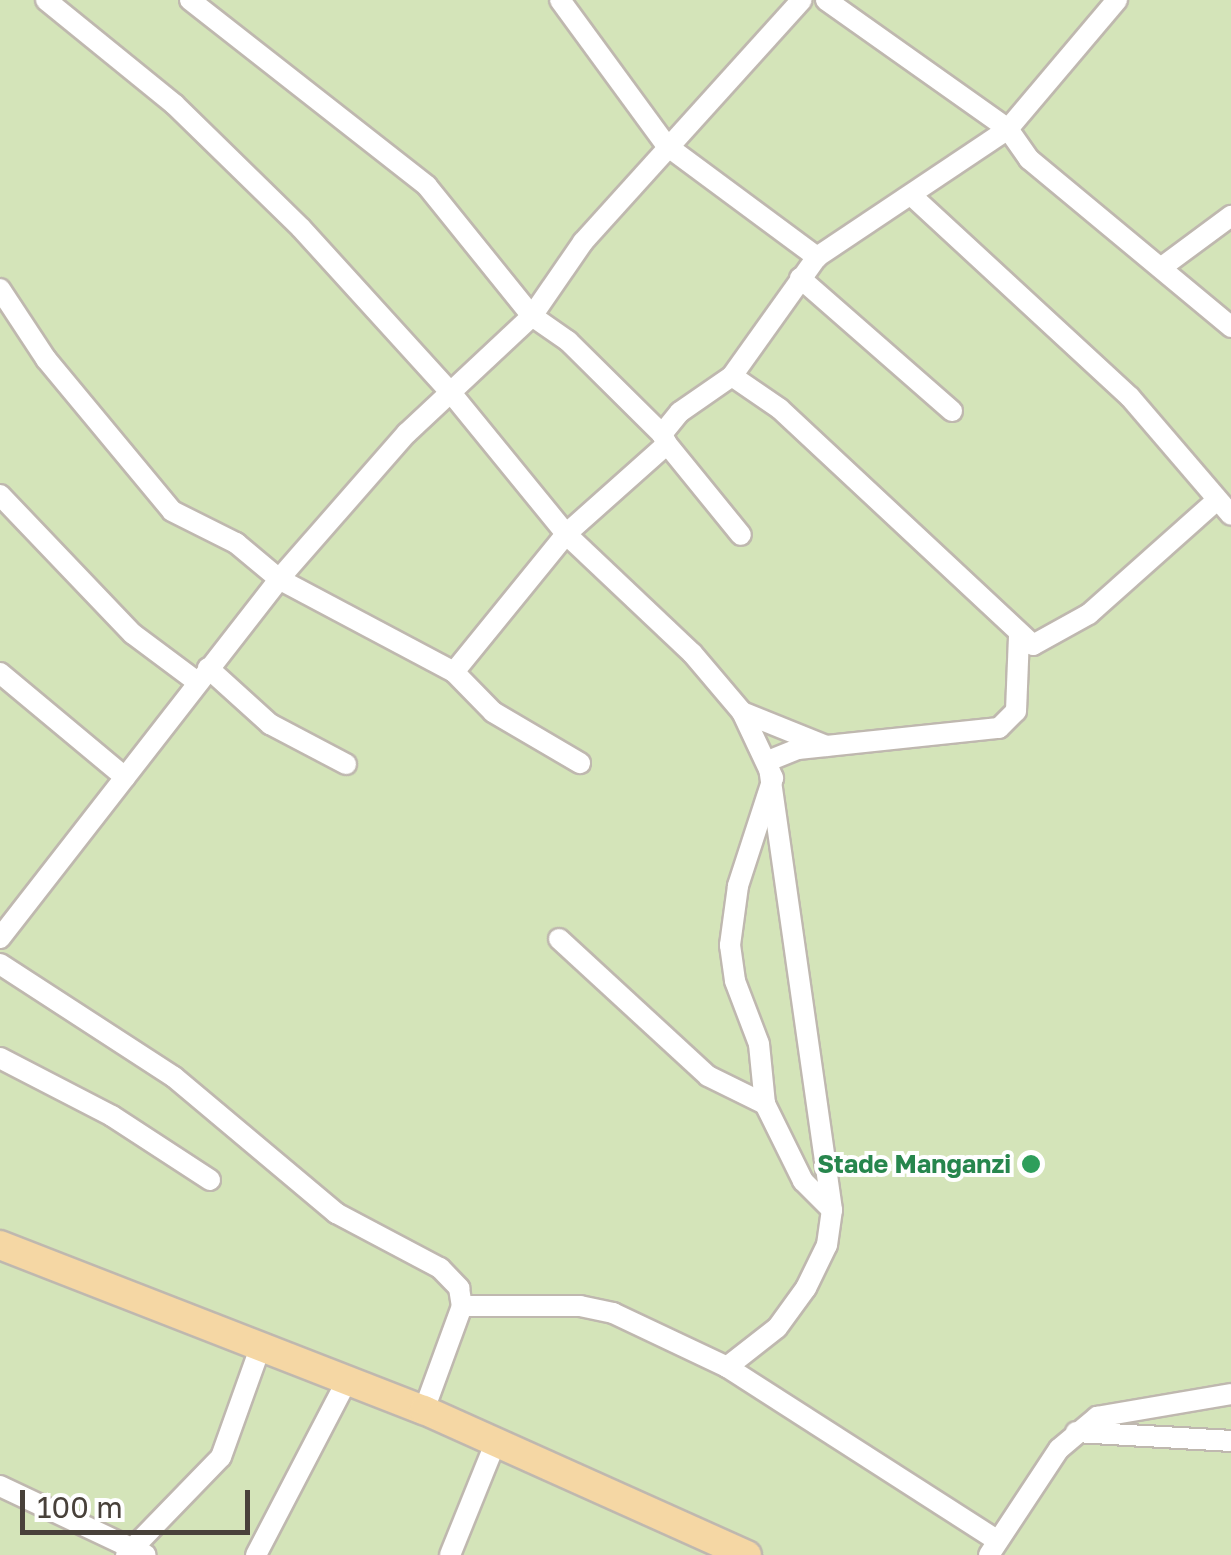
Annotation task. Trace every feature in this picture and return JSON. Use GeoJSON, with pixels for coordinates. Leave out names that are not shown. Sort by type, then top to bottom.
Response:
{"type":"FeatureCollection","features":[{"type":"Feature","properties":{"kind":"main road"},"geometry":{"type":"LineString","coordinates":[[0,1245],[424,1410],[747,1555]]}},
{"type":"Feature","properties":{"kind":"street"},"geometry":{"type":"LineString","coordinates":[[46,0],[205,132],[452,394],[566,534],[692,652],[742,712],[774,778],[738,886],[730,945],[759,1044],[764,1104],[803,1180],[832,1210]]}},
{"type":"Feature","properties":{"kind":"street"},"geometry":{"type":"LineString","coordinates":[[190,0],[428,186],[532,316],[568,341],[664,439],[741,535]]}},
{"type":"Feature","properties":{"kind":"street"},"geometry":{"type":"LineString","coordinates":[[560,0],[667,146],[818,257]]}},
{"type":"Feature","properties":{"kind":"street"},"geometry":{"type":"LineString","coordinates":[[0,938],[279,579],[407,433],[532,316],[583,242],[802,0]]}},
{"type":"Feature","properties":{"kind":"street"},"geometry":{"type":"LineString","coordinates":[[826,0],[1008,129],[1029,159],[1231,327]]}},
{"type":"Feature","properties":{"kind":"street"},"geometry":{"type":"LineString","coordinates":[[454,672],[566,534],[732,376],[818,257],[1008,129],[1117,0]]}},
{"type":"Feature","properties":{"kind":"street"},"geometry":{"type":"LineString","coordinates":[[732,376],[780,410],[1018,636],[1033,645],[1045,642],[1089,614],[1224,508],[1130,397],[911,195]]}},
{"type":"Feature","properties":{"kind":"street"},"geometry":{"type":"LineString","coordinates":[[1162,267],[1231,216]]}},
{"type":"Feature","properties":{"kind":"street"},"geometry":{"type":"LineString","coordinates":[[800,278],[952,411]]}},
{"type":"Feature","properties":{"kind":"street"},"geometry":{"type":"LineString","coordinates":[[0,289],[46,359],[172,511],[236,542],[279,579],[454,672],[493,712],[580,763]]}},
{"type":"Feature","properties":{"kind":"street"},"geometry":{"type":"LineString","coordinates":[[0,495],[132,634],[202,674],[270,724],[346,764]]}},
{"type":"Feature","properties":{"kind":"street"},"geometry":{"type":"LineString","coordinates":[[728,1368],[776,1328],[806,1288],[827,1244],[832,1210],[774,778],[768,762],[781,752],[1000,728],[1016,711],[1018,636]]}},
{"type":"Feature","properties":{"kind":"street"},"geometry":{"type":"LineString","coordinates":[[0,673],[124,777]]}},
{"type":"Feature","properties":{"kind":"street"},"geometry":{"type":"LineString","coordinates":[[742,712],[826,746]]}},
{"type":"Feature","properties":{"kind":"street"},"geometry":{"type":"LineString","coordinates":[[558,938],[708,1076],[764,1104]]}},
{"type":"Feature","properties":{"kind":"street"},"geometry":{"type":"LineString","coordinates":[[0,964],[174,1077],[336,1213],[451,1277],[462,1306],[424,1410]]}},
{"type":"Feature","properties":{"kind":"street"},"geometry":{"type":"LineString","coordinates":[[0,1058],[112,1116],[210,1180]]}},
{"type":"Feature","properties":{"kind":"street"},"geometry":{"type":"LineString","coordinates":[[462,1306],[597,1309],[728,1368],[993,1547],[1076,1432],[1123,1408],[1231,1394]]}},
{"type":"Feature","properties":{"kind":"street"},"geometry":{"type":"LineString","coordinates":[[0,1486],[135,1552],[221,1457],[260,1348]]}},
{"type":"Feature","properties":{"kind":"street"},"geometry":{"type":"LineString","coordinates":[[256,1555],[346,1382]]}},
{"type":"Feature","properties":{"kind":"street"},"geometry":{"type":"LineString","coordinates":[[1076,1432],[1231,1441]]}},
{"type":"Feature","properties":{"kind":"street"},"geometry":{"type":"LineString","coordinates":[[450,1555],[496,1441]]}},
{"type":"Feature","properties":{"kind":"green space"},"geometry":{"type":"Polygon","coordinates":[[[0,0],[1231,0],[1231,1555],[0,1555],[0,0]]]}},
{"type":"Feature","properties":{"kind":"place","name":"Stade Manganzi"},"geometry":{"type":"Point","coordinates":[1031,1164]}}]}
